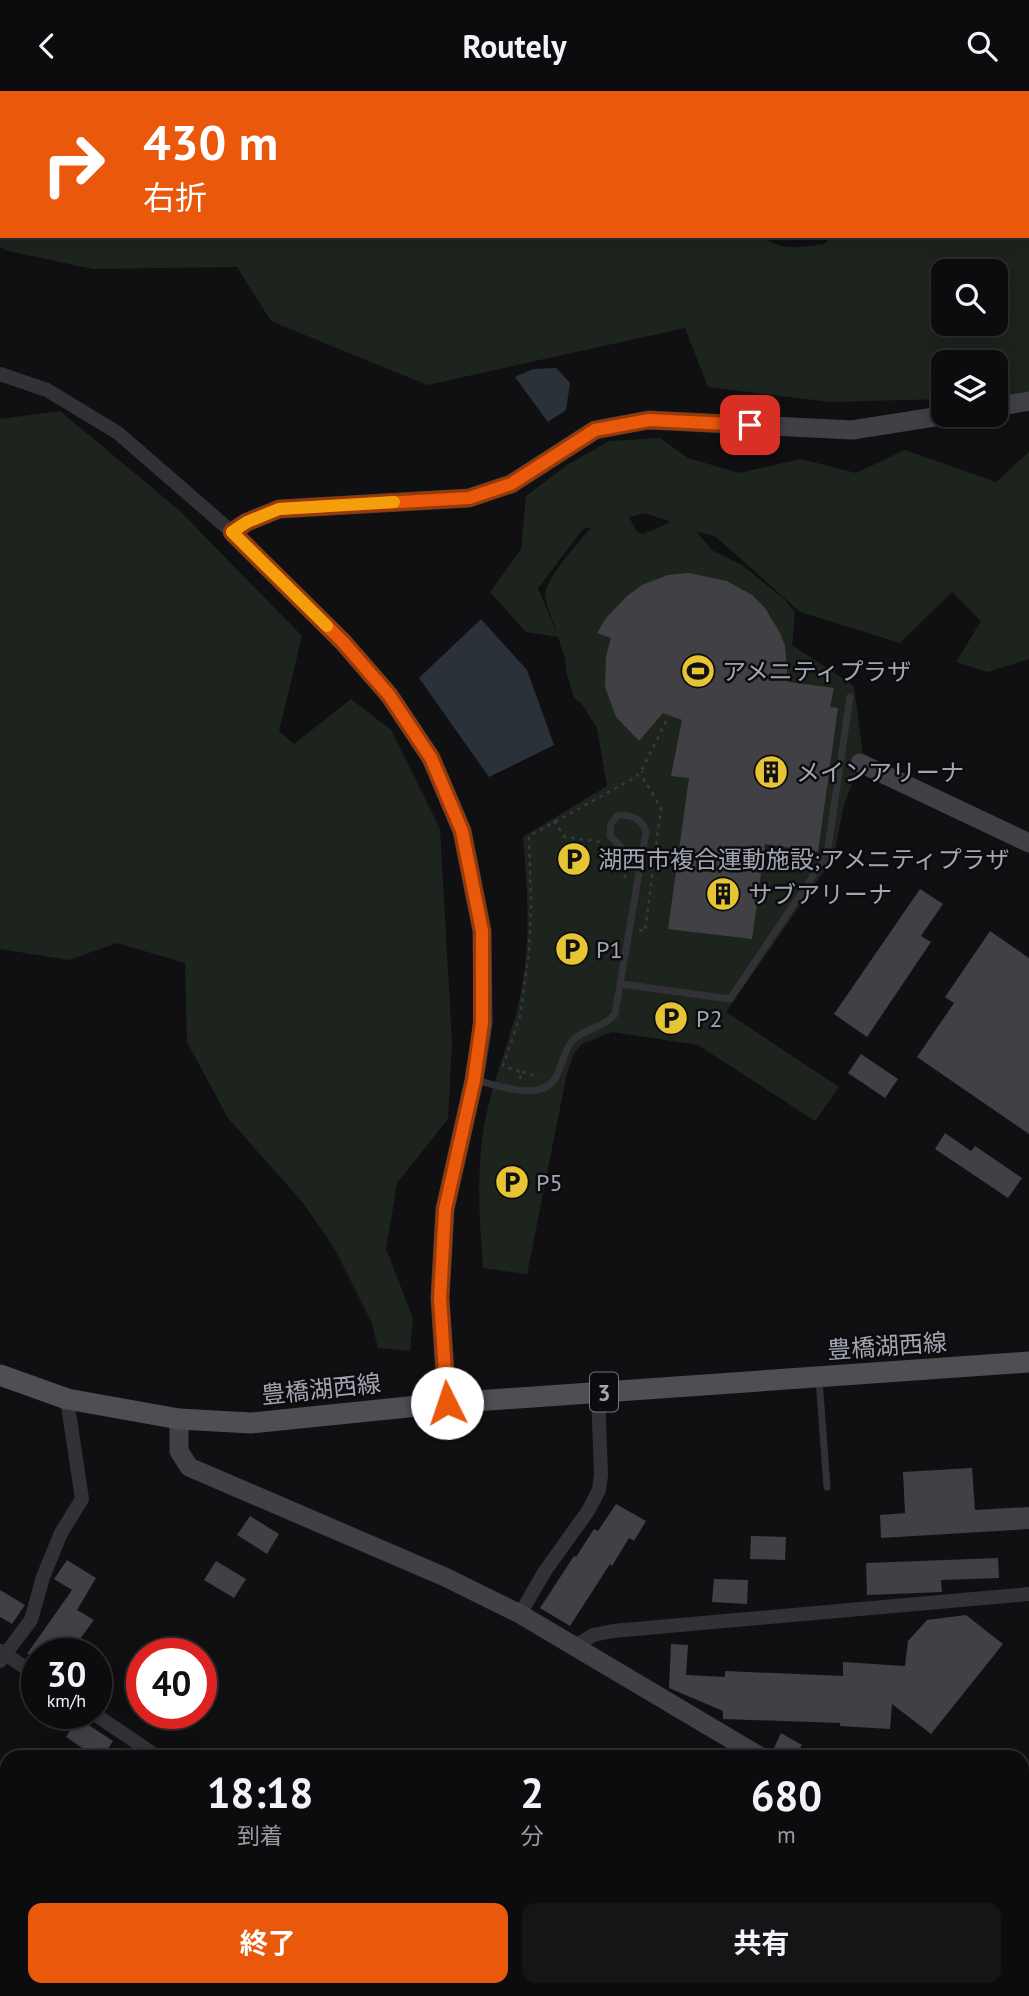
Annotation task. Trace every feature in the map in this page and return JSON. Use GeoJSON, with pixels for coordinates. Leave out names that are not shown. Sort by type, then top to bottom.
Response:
{"type":"FeatureCollection","features":[{"type":"Feature","properties":{"kind":"main road","name":"豊橋湖西線"},"geometry":{"type":"LineString","coordinates":[[0,1374],[67,1399],[179,1419],[251,1423],[447,1403],[1029,1362]]}},
{"type":"Feature","properties":{"kind":"street"},"geometry":{"type":"LineString","coordinates":[[0,374],[47,390],[118,433],[232,532],[343,642],[389,695],[431,758],[462,831],[482,931],[482,1023],[474,1080],[445,1209],[440,1298],[447,1403]]}},
{"type":"Feature","properties":{"kind":"street"},"geometry":{"type":"LineString","coordinates":[[1008,405],[1029,401]]}},
{"type":"Feature","properties":{"kind":"street"},"geometry":{"type":"LineString","coordinates":[[232,532],[247,522],[279,509],[469,498],[511,484],[595,430],[649,420],[852,429],[931,417]]}},
{"type":"Feature","properties":{"kind":"street"},"geometry":{"type":"LineString","coordinates":[[860,763],[1029,843]]}},
{"type":"Feature","properties":{"kind":"street"},"geometry":{"type":"LineString","coordinates":[[520,1614],[599,1490],[601,1475],[598,1392]]}},
{"type":"Feature","properties":{"kind":"street"},"geometry":{"type":"LineString","coordinates":[[21,1666],[2,1655],[32,1620],[43,1577],[61,1533],[82,1499],[67,1399]]}},
{"type":"Feature","properties":{"kind":"street"},"geometry":{"type":"LineString","coordinates":[[179,1419],[179,1451],[189,1467],[445,1577],[520,1614],[749,1750]]}},
{"type":"Feature","properties":{"kind":"street"},"geometry":{"type":"LineString","coordinates":[[576,1646],[593,1635],[613,1631],[1029,1594]]}},
{"type":"Feature","properties":{"kind":"street"},"geometry":{"type":"LineString","coordinates":[[112,1726],[148,1750]]}},
{"type":"Feature","properties":{"kind":"lane"},"geometry":{"type":"LineString","coordinates":[[621,984],[730,999],[827,855],[849,697]]}},
{"type":"Feature","properties":{"kind":"lane"},"geometry":{"type":"LineString","coordinates":[[841,754],[860,763]]}},
{"type":"Feature","properties":{"kind":"lane"},"geometry":{"type":"LineString","coordinates":[[474,1080],[539,1090],[554,1081],[565,1051],[576,1037],[603,1025],[615,1014],[639,865],[645,844],[645,827],[627,814],[617,816],[611,824],[610,835],[639,865]]}},
{"type":"Feature","properties":{"kind":"lane"},"geometry":{"type":"LineString","coordinates":[[819,1377],[827,1487]]}},
{"type":"Feature","properties":{"kind":"path"},"geometry":{"type":"LineString","coordinates":[[544,1074],[539,1077],[503,1066],[522,1008],[530,953],[528,840],[531,834],[636,777],[666,721]]}},
{"type":"Feature","properties":{"kind":"path"},"geometry":{"type":"LineString","coordinates":[[554,821],[565,837],[600,841],[604,845]]}},
{"type":"Feature","properties":{"kind":"path"},"geometry":{"type":"LineString","coordinates":[[622,861],[626,871],[624,886]]}},
{"type":"Feature","properties":{"kind":"path"},"geometry":{"type":"LineString","coordinates":[[519,1089],[521,1072]]}},
{"type":"Feature","properties":{"kind":"shaded area"},"geometry":{"type":"Polygon","coordinates":[[[0,238],[766,238],[792,247],[824,244],[830,238],[1029,238],[1029,393],[1008,396],[1008,350],[931,350],[931,399],[830,402],[708,387],[685,328],[427,385],[271,321],[237,267],[93,269],[8,251],[0,247],[0,238]]]}},
{"type":"Feature","properties":{"kind":"shaded area"},"geometry":{"type":"Polygon","coordinates":[[[556,368],[570,383],[566,410],[548,422],[515,377],[533,369],[556,368]]]}},
{"type":"Feature","properties":{"kind":"shaded area"},"geometry":{"type":"Polygon","coordinates":[[[60,411],[179,510],[302,636],[279,731],[294,744],[351,699],[391,730],[440,829],[452,1042],[448,1119],[397,1183],[386,1249],[413,1318],[410,1351],[378,1348],[371,1321],[336,1251],[304,1204],[228,1118],[187,1042],[185,963],[117,943],[69,960],[0,949],[0,419],[60,411]]]}},
{"type":"Feature","properties":{"kind":"shaded area"},"geometry":{"type":"Polygon","coordinates":[[[660,438],[688,458],[739,473],[801,459],[856,473],[905,450],[996,482],[1029,452],[1029,659],[987,672],[956,662],[981,621],[952,592],[900,643],[800,612],[716,537],[696,531],[713,551],[742,565],[784,599],[795,612],[792,645],[854,686],[863,754],[843,808],[834,857],[726,1012],[839,1087],[815,1121],[698,1045],[612,1032],[582,1044],[573,1055],[567,1073],[527,1274],[483,1268],[479,1185],[485,1124],[493,1088],[517,1012],[525,962],[527,909],[523,837],[607,786],[597,728],[582,704],[574,698],[558,637],[526,632],[490,592],[521,549],[526,496],[567,465],[609,441],[660,438]],[[645,513],[629,517],[637,532],[643,534],[671,522],[645,513]],[[592,527],[583,529],[538,588],[557,634],[546,601],[546,589],[564,560],[592,527]]]}},
{"type":"Feature","properties":{"kind":"shaded area"},"geometry":{"type":"Polygon","coordinates":[[[481,619],[527,670],[554,745],[489,777],[419,678],[481,619]]]}},
{"type":"Feature","properties":{"kind":"building"},"geometry":{"type":"Polygon","coordinates":[[[689,573],[727,581],[752,595],[765,608],[780,633],[785,646],[788,682],[834,688],[830,707],[838,708],[818,852],[765,844],[752,939],[668,929],[689,778],[671,776],[682,720],[663,713],[639,741],[616,717],[605,687],[606,657],[611,638],[597,633],[606,618],[642,585],[668,575],[689,573]]]}},
{"type":"Feature","properties":{"kind":"building"},"geometry":{"type":"Polygon","coordinates":[[[920,889],[943,904],[921,936],[931,942],[867,1037],[834,1014],[920,889]]]}},
{"type":"Feature","properties":{"kind":"building"},"geometry":{"type":"Polygon","coordinates":[[[990,931],[1029,958],[1029,1134],[917,1057],[954,1003],[945,997],[990,931]]]}},
{"type":"Feature","properties":{"kind":"building"},"geometry":{"type":"Polygon","coordinates":[[[861,1054],[898,1079],[885,1098],[848,1073],[861,1054]]]}},
{"type":"Feature","properties":{"kind":"building"},"geometry":{"type":"Polygon","coordinates":[[[945,1133],[971,1151],[975,1146],[1022,1178],[1008,1198],[935,1149],[945,1133]]]}},
{"type":"Feature","properties":{"kind":"building"},"geometry":{"type":"Polygon","coordinates":[[[972,1468],[975,1510],[1029,1507],[1029,1529],[881,1538],[880,1515],[905,1513],[903,1472],[972,1468]]]}},
{"type":"Feature","properties":{"kind":"building"},"geometry":{"type":"Polygon","coordinates":[[[616,1504],[646,1521],[634,1541],[629,1538],[612,1566],[610,1564],[570,1626],[540,1608],[574,1556],[576,1557],[594,1529],[598,1531],[616,1504]]]}},
{"type":"Feature","properties":{"kind":"building"},"geometry":{"type":"Polygon","coordinates":[[[250,1516],[279,1534],[267,1554],[237,1535],[250,1516]]]}},
{"type":"Feature","properties":{"kind":"building"},"geometry":{"type":"Polygon","coordinates":[[[751,1536],[786,1537],[785,1560],[750,1559],[751,1536]]]}},
{"type":"Feature","properties":{"kind":"building"},"geometry":{"type":"Polygon","coordinates":[[[998,1558],[999,1578],[941,1580],[942,1592],[867,1595],[866,1563],[998,1558]]]}},
{"type":"Feature","properties":{"kind":"building"},"geometry":{"type":"Polygon","coordinates":[[[67,1560],[96,1578],[77,1610],[94,1620],[81,1638],[38,1638],[72,1590],[54,1579],[67,1560]]]}},
{"type":"Feature","properties":{"kind":"building"},"geometry":{"type":"Polygon","coordinates":[[[216,1561],[246,1579],[234,1598],[204,1580],[216,1561]]]}},
{"type":"Feature","properties":{"kind":"building"},"geometry":{"type":"Polygon","coordinates":[[[714,1579],[748,1580],[747,1604],[712,1602],[714,1579]]]}},
{"type":"Feature","properties":{"kind":"building"},"geometry":{"type":"Polygon","coordinates":[[[0,1590],[25,1605],[12,1624],[0,1617],[0,1590]]]}},
{"type":"Feature","properties":{"kind":"building"},"geometry":{"type":"Polygon","coordinates":[[[966,1615],[1003,1644],[931,1734],[892,1704],[890,1729],[840,1726],[840,1723],[723,1719],[723,1711],[669,1688],[671,1644],[688,1645],[686,1675],[725,1677],[725,1671],[843,1676],[843,1662],[905,1666],[908,1641],[927,1620],[966,1615]]]}},
{"type":"Feature","properties":{"kind":"building"},"geometry":{"type":"Polygon","coordinates":[[[71,1729],[95,1729],[113,1741],[107,1750],[86,1750],[66,1737],[71,1729]]]}},
{"type":"Feature","properties":{"kind":"building"},"geometry":{"type":"Polygon","coordinates":[[[781,1733],[802,1745],[799,1750],[773,1750],[781,1733]]]}},
{"type":"Feature","properties":{"kind":"slow traffic"},"geometry":{"type":"LineString","coordinates":[[327,626],[232,532],[247,522],[279,509],[394,502]]}},
{"type":"Feature","properties":{"kind":"place","name":"アメニティプラザ"},"geometry":{"type":"Point","coordinates":[698,671]}},
{"type":"Feature","properties":{"kind":"place","name":"メインアリーナ"},"geometry":{"type":"Point","coordinates":[771,772]}},
{"type":"Feature","properties":{"kind":"place","name":"湖西市複合運動施設;アメニティプラザ"},"geometry":{"type":"Point","coordinates":[574,859]}},
{"type":"Feature","properties":{"kind":"place","name":"サブアリーナ"},"geometry":{"type":"Point","coordinates":[723,894]}},
{"type":"Feature","properties":{"kind":"place","name":"P1"},"geometry":{"type":"Point","coordinates":[572,949]}},
{"type":"Feature","properties":{"kind":"place","name":"P2"},"geometry":{"type":"Point","coordinates":[671,1018]}},
{"type":"Feature","properties":{"kind":"place","name":"P5"},"geometry":{"type":"Point","coordinates":[512,1182]}},
{"type":"Feature","properties":{"kind":"route"},"geometry":{"type":"LineString","coordinates":[[447,1403],[440,1298],[445,1209],[474,1080],[482,1023],[482,931],[462,831],[431,758],[389,695],[343,642],[232,532],[247,522],[279,509],[469,498],[511,484],[595,430],[649,420],[750,425]]}}]}
